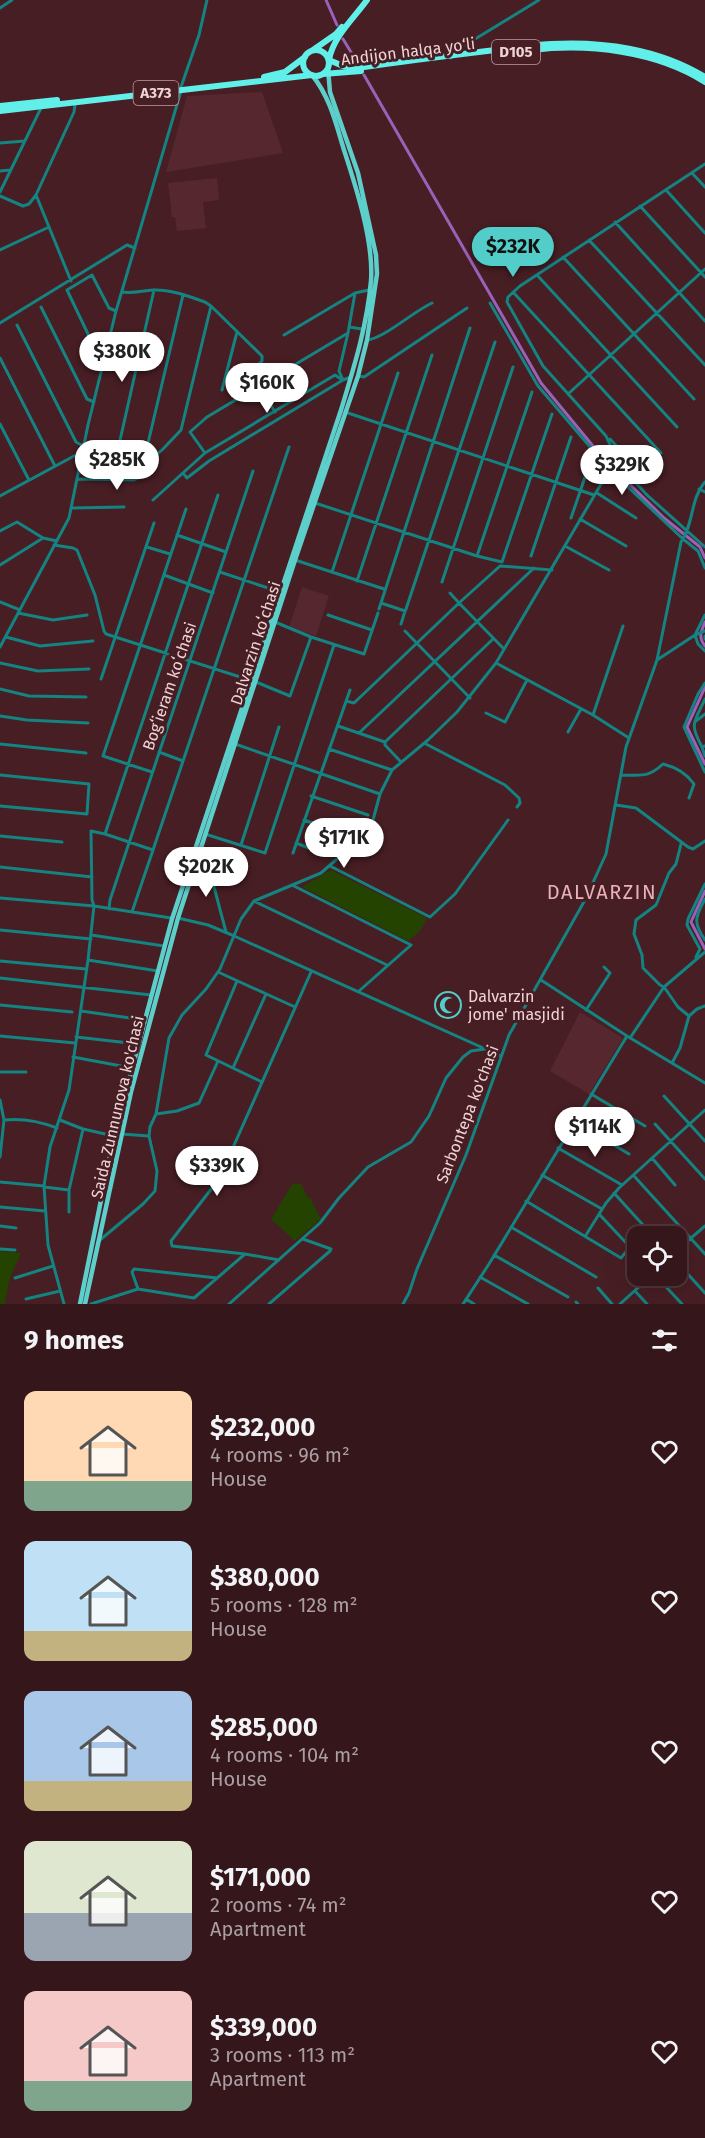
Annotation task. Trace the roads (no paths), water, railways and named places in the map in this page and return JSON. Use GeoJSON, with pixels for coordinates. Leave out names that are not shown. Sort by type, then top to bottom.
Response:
{"type":"FeatureCollection","features":[{"type":"Feature","properties":{"kind":"highway","name":"A373"},"geometry":{"type":"LineString","coordinates":[[0,111],[276,76],[285,72],[336,34],[362,0]]}},
{"type":"Feature","properties":{"kind":"highway"},"geometry":{"type":"LineString","coordinates":[[326,73],[333,46],[368,0]]}},
{"type":"Feature","properties":{"kind":"highway","name":"Andijon halqa yo‘li"},"geometry":{"type":"LineString","coordinates":[[326,73],[552,44],[597,44],[657,55],[688,67],[705,77]]}},
{"type":"Feature","properties":{"kind":"highway"},"geometry":{"type":"LineString","coordinates":[[333,46],[333,56],[340,65]]}},
{"type":"Feature","properties":{"kind":"highway","name":"Andijon halqa yo‘li"},"geometry":{"type":"LineString","coordinates":[[329,60],[340,65],[364,67],[537,49],[597,49],[655,60],[686,71],[705,82]]}},
{"type":"Feature","properties":{"kind":"highway"},"geometry":{"type":"LineString","coordinates":[[312,75],[305,69],[308,55],[320,51],[329,60]]}},
{"type":"Feature","properties":{"kind":"highway","name":"A373"},"geometry":{"type":"LineString","coordinates":[[0,106],[326,73]]}},
{"type":"Feature","properties":{"kind":"main road"},"geometry":{"type":"LineString","coordinates":[[326,73],[330,92],[358,173],[376,255],[368,340],[351,377]]}},
{"type":"Feature","properties":{"kind":"main road"},"geometry":{"type":"LineString","coordinates":[[312,75],[326,95],[350,168],[374,274]]}},
{"type":"Feature","properties":{"kind":"main road"},"geometry":{"type":"LineString","coordinates":[[358,376],[372,290]]}},
{"type":"Feature","properties":{"kind":"main road","name":"Dalvarzin koʻchasi"},"geometry":{"type":"LineString","coordinates":[[253,682],[280,592],[315,503],[358,376]]}},
{"type":"Feature","properties":{"kind":"main road","name":"Dalvarzin koʻchasi"},"geometry":{"type":"LineString","coordinates":[[175,918],[241,716],[275,622],[351,377]]}},
{"type":"Feature","properties":{"kind":"main road","name":"Dalvarzin koʻchasi"},"geometry":{"type":"LineString","coordinates":[[175,918],[206,834],[235,744],[241,716]]}},
{"type":"Feature","properties":{"kind":"main road","name":"Saida Zunnunova ko'chasi"},"geometry":{"type":"LineString","coordinates":[[87,1304],[87,1278],[114,1136],[164,946],[175,918]]}},
{"type":"Feature","properties":{"kind":"main road","name":"Saida Zunnunova ko'chasi"},"geometry":{"type":"LineString","coordinates":[[80,1304],[98,1241],[121,1134],[175,918]]}},
{"type":"Feature","properties":{"kind":"street"},"geometry":{"type":"LineString","coordinates":[[0,8],[12,0]]}},
{"type":"Feature","properties":{"kind":"street"},"geometry":{"type":"LineString","coordinates":[[0,647],[69,518],[83,446],[116,311],[199,35],[207,0]]}},
{"type":"Feature","properties":{"kind":"street"},"geometry":{"type":"LineString","coordinates":[[451,57],[540,0]]}},
{"type":"Feature","properties":{"kind":"street"},"geometry":{"type":"LineString","coordinates":[[42,106],[0,194],[23,206],[29,204],[36,195],[74,112],[76,102]]}},
{"type":"Feature","properties":{"kind":"street"},"geometry":{"type":"LineString","coordinates":[[0,143],[25,141]]}},
{"type":"Feature","properties":{"kind":"street"},"geometry":{"type":"LineString","coordinates":[[648,480],[543,366],[507,302],[513,292],[537,275],[705,164]]}},
{"type":"Feature","properties":{"kind":"street"},"geometry":{"type":"LineString","coordinates":[[0,171],[10,170]]}},
{"type":"Feature","properties":{"kind":"street"},"geometry":{"type":"LineString","coordinates":[[692,173],[705,187]]}},
{"type":"Feature","properties":{"kind":"street"},"geometry":{"type":"LineString","coordinates":[[666,190],[705,233]]}},
{"type":"Feature","properties":{"kind":"street"},"geometry":{"type":"LineString","coordinates":[[36,195],[70,281]]}},
{"type":"Feature","properties":{"kind":"street"},"geometry":{"type":"LineString","coordinates":[[640,206],[705,277]]}},
{"type":"Feature","properties":{"kind":"street"},"geometry":{"type":"LineString","coordinates":[[615,222],[705,321]]}},
{"type":"Feature","properties":{"kind":"street"},"geometry":{"type":"LineString","coordinates":[[0,250],[49,227]]}},
{"type":"Feature","properties":{"kind":"street"},"geometry":{"type":"LineString","coordinates":[[589,240],[705,365]]}},
{"type":"Feature","properties":{"kind":"street"},"geometry":{"type":"LineString","coordinates":[[0,324],[126,245],[135,248]]}},
{"type":"Feature","properties":{"kind":"street"},"geometry":{"type":"LineString","coordinates":[[563,257],[694,399]]}},
{"type":"Feature","properties":{"kind":"street"},"geometry":{"type":"LineString","coordinates":[[568,394],[705,269]]}},
{"type":"Feature","properties":{"kind":"street"},"geometry":{"type":"LineString","coordinates":[[104,359],[98,355],[67,290],[92,275],[109,308],[116,311]]}},
{"type":"Feature","properties":{"kind":"street"},"geometry":{"type":"LineString","coordinates":[[537,275],[677,427]]}},
{"type":"Feature","properties":{"kind":"street"},"geometry":{"type":"LineString","coordinates":[[122,292],[154,290],[183,295],[211,306],[262,356],[262,361],[252,372],[275,412]]}},
{"type":"Feature","properties":{"kind":"street"},"geometry":{"type":"LineString","coordinates":[[111,480],[154,290]]}},
{"type":"Feature","properties":{"kind":"street"},"geometry":{"type":"LineString","coordinates":[[284,335],[355,294],[372,290]]}},
{"type":"Feature","properties":{"kind":"street"},"geometry":{"type":"LineString","coordinates":[[513,292],[661,453]]}},
{"type":"Feature","properties":{"kind":"street"},"geometry":{"type":"LineString","coordinates":[[343,380],[339,371],[355,294]]}},
{"type":"Feature","properties":{"kind":"street"},"geometry":{"type":"LineString","coordinates":[[78,478],[138,479],[144,465],[183,295]]}},
{"type":"Feature","properties":{"kind":"street"},"geometry":{"type":"LineString","coordinates":[[368,340],[379,337],[417,310],[432,303]]}},
{"type":"Feature","properties":{"kind":"street"},"geometry":{"type":"LineString","coordinates":[[490,303],[538,386],[610,468],[698,551],[705,568]]}},
{"type":"Feature","properties":{"kind":"street"},"geometry":{"type":"LineString","coordinates":[[144,465],[181,430],[211,306]]}},
{"type":"Feature","properties":{"kind":"street"},"geometry":{"type":"LineString","coordinates":[[41,307],[87,399],[94,402]]}},
{"type":"Feature","properties":{"kind":"street"},"geometry":{"type":"LineString","coordinates":[[358,376],[364,377],[467,308]]}},
{"type":"Feature","properties":{"kind":"street"},"geometry":{"type":"LineString","coordinates":[[17,325],[76,442],[83,446]]}},
{"type":"Feature","properties":{"kind":"street"},"geometry":{"type":"LineString","coordinates":[[349,327],[364,329]]}},
{"type":"Feature","properties":{"kind":"street"},"geometry":{"type":"LineString","coordinates":[[275,622],[311,637],[364,654],[470,328]]}},
{"type":"Feature","properties":{"kind":"street"},"geometry":{"type":"LineString","coordinates":[[222,390],[237,332]]}},
{"type":"Feature","properties":{"kind":"street"},"geometry":{"type":"LineString","coordinates":[[205,453],[191,430],[207,417],[348,333]]}},
{"type":"Feature","properties":{"kind":"street"},"geometry":{"type":"LineString","coordinates":[[401,624],[495,342]]}},
{"type":"Feature","properties":{"kind":"street"},"geometry":{"type":"LineString","coordinates":[[357,580],[432,355]]}},
{"type":"Feature","properties":{"kind":"street"},"geometry":{"type":"LineString","coordinates":[[0,358],[55,466]]}},
{"type":"Feature","properties":{"kind":"street"},"geometry":{"type":"LineString","coordinates":[[442,582],[513,367]]}},
{"type":"Feature","properties":{"kind":"street"},"geometry":{"type":"LineString","coordinates":[[332,572],[398,373]]}},
{"type":"Feature","properties":{"kind":"street"},"geometry":{"type":"LineString","coordinates":[[153,500],[205,453],[335,375],[343,380]]}},
{"type":"Feature","properties":{"kind":"street"},"geometry":{"type":"LineString","coordinates":[[182,473],[187,478],[208,461],[351,377]]}},
{"type":"Feature","properties":{"kind":"street"},"geometry":{"type":"LineString","coordinates":[[477,556],[532,392]]}},
{"type":"Feature","properties":{"kind":"street"},"geometry":{"type":"LineString","coordinates":[[345,412],[596,494],[636,518]]}},
{"type":"Feature","properties":{"kind":"street"},"geometry":{"type":"LineString","coordinates":[[315,503],[454,549],[502,562],[552,414]]}},
{"type":"Feature","properties":{"kind":"street"},"geometry":{"type":"LineString","coordinates":[[0,424],[29,480]]}},
{"type":"Feature","properties":{"kind":"street"},"geometry":{"type":"LineString","coordinates":[[606,436],[615,461],[647,495],[705,547]]}},
{"type":"Feature","properties":{"kind":"street"},"geometry":{"type":"LineString","coordinates":[[531,556],[571,437]]}},
{"type":"Feature","properties":{"kind":"street"},"geometry":{"type":"LineString","coordinates":[[132,912],[289,447]]}},
{"type":"Feature","properties":{"kind":"street"},"geometry":{"type":"LineString","coordinates":[[571,518],[594,451]]}},
{"type":"Feature","properties":{"kind":"street"},"geometry":{"type":"LineString","coordinates":[[1,494],[74,456],[82,456]]}},
{"type":"Feature","properties":{"kind":"street"},"geometry":{"type":"LineString","coordinates":[[98,1241],[144,1204],[155,1191],[157,1171],[150,1127],[156,1114],[170,1038],[182,1016],[218,972],[232,935],[241,919],[254,900],[321,873],[357,840],[373,820],[380,794],[392,770],[424,743],[470,698],[496,663],[615,461]]}},
{"type":"Feature","properties":{"kind":"street","name":"Bogʻieram koʻchasi"},"geometry":{"type":"LineString","coordinates":[[109,909],[152,772],[253,471]]}},
{"type":"Feature","properties":{"kind":"street"},"geometry":{"type":"LineString","coordinates":[[705,482],[699,489],[705,492]]}},
{"type":"Feature","properties":{"kind":"street","name":"Sarbontepa ko'chasi"},"geometry":{"type":"LineString","coordinates":[[403,1304],[466,1155],[509,1035],[585,900],[606,854],[629,738],[657,660],[683,539],[699,489]]}},
{"type":"Feature","properties":{"kind":"street"},"geometry":{"type":"LineString","coordinates":[[105,834],[218,495]]}},
{"type":"Feature","properties":{"kind":"street"},"geometry":{"type":"LineString","coordinates":[[72,508],[124,507]]}},
{"type":"Feature","properties":{"kind":"street"},"geometry":{"type":"LineString","coordinates":[[152,772],[103,756],[186,509]]}},
{"type":"Feature","properties":{"kind":"street"},"geometry":{"type":"LineString","coordinates":[[580,519],[626,546]]}},
{"type":"Feature","properties":{"kind":"street"},"geometry":{"type":"LineString","coordinates":[[0,531],[17,522],[43,538],[77,550],[95,595],[104,631],[164,654],[290,696],[311,637]]}},
{"type":"Feature","properties":{"kind":"street"},"geometry":{"type":"LineString","coordinates":[[101,679],[154,523]]}},
{"type":"Feature","properties":{"kind":"street"},"geometry":{"type":"LineString","coordinates":[[177,535],[226,552]]}},
{"type":"Feature","properties":{"kind":"street"},"geometry":{"type":"LineString","coordinates":[[0,565],[43,538]]}},
{"type":"Feature","properties":{"kind":"street"},"geometry":{"type":"LineString","coordinates":[[565,546],[609,570]]}},
{"type":"Feature","properties":{"kind":"street"},"geometry":{"type":"LineString","coordinates":[[147,547],[170,554]]}},
{"type":"Feature","properties":{"kind":"street"},"geometry":{"type":"LineString","coordinates":[[295,560],[384,589]]}},
{"type":"Feature","properties":{"kind":"street"},"geometry":{"type":"LineString","coordinates":[[346,701],[354,703],[500,566],[552,570]]}},
{"type":"Feature","properties":{"kind":"street"},"geometry":{"type":"LineString","coordinates":[[359,733],[534,568]]}},
{"type":"Feature","properties":{"kind":"street"},"geometry":{"type":"LineString","coordinates":[[220,572],[280,592]]}},
{"type":"Feature","properties":{"kind":"street"},"geometry":{"type":"LineString","coordinates":[[164,575],[213,593]]}},
{"type":"Feature","properties":{"kind":"street"},"geometry":{"type":"LineString","coordinates":[[450,593],[504,649]]}},
{"type":"Feature","properties":{"kind":"street"},"geometry":{"type":"LineString","coordinates":[[0,602],[19,611],[53,620],[87,615]]}},
{"type":"Feature","properties":{"kind":"street"},"geometry":{"type":"LineString","coordinates":[[381,603],[405,611]]}},
{"type":"Feature","properties":{"kind":"street"},"geometry":{"type":"LineString","coordinates":[[328,615],[372,630]]}},
{"type":"Feature","properties":{"kind":"street"},"geometry":{"type":"LineString","coordinates":[[705,615],[696,635],[698,644],[705,651]]}},
{"type":"Feature","properties":{"kind":"street"},"geometry":{"type":"LineString","coordinates":[[593,715],[623,626]]}},
{"type":"Feature","properties":{"kind":"street"},"geometry":{"type":"LineString","coordinates":[[405,631],[470,698]]}},
{"type":"Feature","properties":{"kind":"street"},"geometry":{"type":"LineString","coordinates":[[657,660],[705,631]]}},
{"type":"Feature","properties":{"kind":"street"},"geometry":{"type":"LineString","coordinates":[[6,637],[40,646],[93,641]]}},
{"type":"Feature","properties":{"kind":"street"},"geometry":{"type":"LineString","coordinates":[[385,742],[493,639]]}},
{"type":"Feature","properties":{"kind":"street"},"geometry":{"type":"LineString","coordinates":[[206,834],[265,854],[334,645]]}},
{"type":"Feature","properties":{"kind":"street"},"geometry":{"type":"LineString","coordinates":[[0,663],[38,671],[89,669]]}},
{"type":"Feature","properties":{"kind":"street"},"geometry":{"type":"LineString","coordinates":[[496,663],[593,715],[608,727],[629,738]]}},
{"type":"Feature","properties":{"kind":"street"},"geometry":{"type":"LineString","coordinates":[[486,713],[505,722],[527,680]]}},
{"type":"Feature","properties":{"kind":"street"},"geometry":{"type":"LineString","coordinates":[[705,683],[684,727],[705,772]]}},
{"type":"Feature","properties":{"kind":"street"},"geometry":{"type":"LineString","coordinates":[[0,689],[29,696],[86,697]]}},
{"type":"Feature","properties":{"kind":"street"},"geometry":{"type":"LineString","coordinates":[[293,853],[311,796],[350,690]]}},
{"type":"Feature","properties":{"kind":"street"},"geometry":{"type":"LineString","coordinates":[[705,699],[694,732],[703,747],[705,756]]}},
{"type":"Feature","properties":{"kind":"street"},"geometry":{"type":"LineString","coordinates":[[568,732],[580,709]]}},
{"type":"Feature","properties":{"kind":"street"},"geometry":{"type":"LineString","coordinates":[[696,721],[705,714]]}},
{"type":"Feature","properties":{"kind":"street"},"geometry":{"type":"LineString","coordinates":[[0,716],[27,720],[88,723]]}},
{"type":"Feature","properties":{"kind":"street"},"geometry":{"type":"LineString","coordinates":[[337,726],[385,742],[401,762]]}},
{"type":"Feature","properties":{"kind":"street"},"geometry":{"type":"LineString","coordinates":[[241,845],[279,727]]}},
{"type":"Feature","properties":{"kind":"street"},"geometry":{"type":"LineString","coordinates":[[424,743],[505,785],[519,798],[520,803],[517,807]]}},
{"type":"Feature","properties":{"kind":"street"},"geometry":{"type":"LineString","coordinates":[[0,744],[86,753]]}},
{"type":"Feature","properties":{"kind":"street"},"geometry":{"type":"LineString","coordinates":[[235,744],[380,794]]}},
{"type":"Feature","properties":{"kind":"street"},"geometry":{"type":"LineString","coordinates":[[329,749],[392,770]]}},
{"type":"Feature","properties":{"kind":"street"},"geometry":{"type":"LineString","coordinates":[[159,752],[183,761]]}},
{"type":"Feature","properties":{"kind":"street"},"geometry":{"type":"LineString","coordinates":[[622,776],[646,775],[654,772],[663,764],[672,766],[694,784],[689,798]]}},
{"type":"Feature","properties":{"kind":"street"},"geometry":{"type":"LineString","coordinates":[[0,775],[89,784],[87,814],[0,806]]}},
{"type":"Feature","properties":{"kind":"street"},"geometry":{"type":"LineString","coordinates":[[311,796],[368,815]]}},
{"type":"Feature","properties":{"kind":"street"},"geometry":{"type":"LineString","coordinates":[[616,805],[636,808],[663,827],[681,844],[693,849],[705,841]]}},
{"type":"Feature","properties":{"kind":"street"},"geometry":{"type":"LineString","coordinates":[[304,820],[357,840]]}},
{"type":"Feature","properties":{"kind":"street"},"geometry":{"type":"LineString","coordinates":[[330,866],[430,916],[455,894],[508,820]]}},
{"type":"Feature","properties":{"kind":"street"},"geometry":{"type":"LineString","coordinates":[[64,1304],[48,1245],[44,1187],[50,1147],[69,1090],[88,960],[94,906],[92,831],[153,850]]}},
{"type":"Feature","properties":{"kind":"street"},"geometry":{"type":"LineString","coordinates":[[0,836],[62,842]]}},
{"type":"Feature","properties":{"kind":"street"},"geometry":{"type":"LineString","coordinates":[[296,843],[314,850]]}},
{"type":"Feature","properties":{"kind":"street"},"geometry":{"type":"LineString","coordinates":[[681,844],[676,864],[669,873],[656,905],[639,916],[635,925],[635,939],[642,955],[643,968],[664,987],[678,1007],[689,1016]]}},
{"type":"Feature","properties":{"kind":"street"},"geometry":{"type":"LineString","coordinates":[[198,857],[209,868],[226,933]]}},
{"type":"Feature","properties":{"kind":"street"},"geometry":{"type":"LineString","coordinates":[[0,867],[92,877]]}},
{"type":"Feature","properties":{"kind":"street"},"geometry":{"type":"LineString","coordinates":[[695,960],[700,949],[687,925],[687,919],[705,884]]}},
{"type":"Feature","properties":{"kind":"street"},"geometry":{"type":"LineString","coordinates":[[292,885],[410,944],[358,991]]}},
{"type":"Feature","properties":{"kind":"street"},"geometry":{"type":"LineString","coordinates":[[0,898],[94,906],[208,925],[501,1056]]}},
{"type":"Feature","properties":{"kind":"street"},"geometry":{"type":"LineString","coordinates":[[705,899],[696,924],[705,940]]}},
{"type":"Feature","properties":{"kind":"street"},"geometry":{"type":"LineString","coordinates":[[254,900],[387,965]]}},
{"type":"Feature","properties":{"kind":"street"},"geometry":{"type":"LineString","coordinates":[[0,930],[91,937],[164,946]]}},
{"type":"Feature","properties":{"kind":"street"},"geometry":{"type":"LineString","coordinates":[[463,1304],[628,1037],[664,987],[704,954]]}},
{"type":"Feature","properties":{"kind":"street"},"geometry":{"type":"LineString","coordinates":[[0,960],[86,969]]}},
{"type":"Feature","properties":{"kind":"street"},"geometry":{"type":"LineString","coordinates":[[88,960],[158,971]]}},
{"type":"Feature","properties":{"kind":"street"},"geometry":{"type":"LineString","coordinates":[[586,1010],[610,973],[604,967]]}},
{"type":"Feature","properties":{"kind":"street"},"geometry":{"type":"LineString","coordinates":[[218,972],[296,1007]]}},
{"type":"Feature","properties":{"kind":"street"},"geometry":{"type":"LineString","coordinates":[[279,1260],[172,1246],[171,1241],[219,1179],[311,972]]}},
{"type":"Feature","properties":{"kind":"street"},"geometry":{"type":"LineString","coordinates":[[0,978],[151,995]]}},
{"type":"Feature","properties":{"kind":"street"},"geometry":{"type":"LineString","coordinates":[[541,980],[628,1037],[705,1083]]}},
{"type":"Feature","properties":{"kind":"street"},"geometry":{"type":"LineString","coordinates":[[237,981],[206,1055],[262,1082]]}},
{"type":"Feature","properties":{"kind":"street"},"geometry":{"type":"LineString","coordinates":[[233,1068],[266,994]]}},
{"type":"Feature","properties":{"kind":"street"},"geometry":{"type":"LineString","coordinates":[[0,1005],[72,1012]]}},
{"type":"Feature","properties":{"kind":"street"},"geometry":{"type":"LineString","coordinates":[[672,1063],[682,1041],[689,1016],[705,1006]]}},
{"type":"Feature","properties":{"kind":"street"},"geometry":{"type":"LineString","coordinates":[[81,1011],[145,1020]]}},
{"type":"Feature","properties":{"kind":"street"},"geometry":{"type":"LineString","coordinates":[[0,1036],[75,1043]]}},
{"type":"Feature","properties":{"kind":"street"},"geometry":{"type":"LineString","coordinates":[[76,1036],[138,1044]]}},
{"type":"Feature","properties":{"kind":"street"},"geometry":{"type":"LineString","coordinates":[[229,1304],[327,1216],[339,1198],[368,1167],[411,1142],[429,1116],[446,1078],[471,1051],[486,1049]]}},
{"type":"Feature","properties":{"kind":"street"},"geometry":{"type":"LineString","coordinates":[[73,1058],[132,1068]]}},
{"type":"Feature","properties":{"kind":"street"},"geometry":{"type":"LineString","coordinates":[[156,1114],[177,1111],[199,1103],[218,1061]]}},
{"type":"Feature","properties":{"kind":"street"},"geometry":{"type":"LineString","coordinates":[[0,1072],[26,1072]]}},
{"type":"Feature","properties":{"kind":"street"},"geometry":{"type":"LineString","coordinates":[[591,1094],[645,1126]]}},
{"type":"Feature","properties":{"kind":"street"},"geometry":{"type":"LineString","coordinates":[[664,1096],[705,1141]]}},
{"type":"Feature","properties":{"kind":"street"},"geometry":{"type":"LineString","coordinates":[[0,1100],[3,1122],[0,1157]]}},
{"type":"Feature","properties":{"kind":"street"},"geometry":{"type":"LineString","coordinates":[[586,1235],[614,1193],[705,1110]]}},
{"type":"Feature","properties":{"kind":"street"},"geometry":{"type":"LineString","coordinates":[[3,1122],[20,1118],[44,1122],[57,1128]]}},
{"type":"Feature","properties":{"kind":"street"},"geometry":{"type":"LineString","coordinates":[[60,1120],[83,1129],[114,1136]]}},
{"type":"Feature","properties":{"kind":"street"},"geometry":{"type":"LineString","coordinates":[[575,1122],[628,1154]]}},
{"type":"Feature","properties":{"kind":"street"},"geometry":{"type":"LineString","coordinates":[[655,1124],[705,1179]]}},
{"type":"Feature","properties":{"kind":"street"},"geometry":{"type":"LineString","coordinates":[[69,1212],[69,1190],[83,1129]]}},
{"type":"Feature","properties":{"kind":"street"},"geometry":{"type":"LineString","coordinates":[[121,1134],[150,1136]]}},
{"type":"Feature","properties":{"kind":"street"},"geometry":{"type":"LineString","coordinates":[[558,1148],[622,1185]]}},
{"type":"Feature","properties":{"kind":"street"},"geometry":{"type":"LineString","coordinates":[[652,1158],[675,1185]]}},
{"type":"Feature","properties":{"kind":"street"},"geometry":{"type":"LineString","coordinates":[[542,1175],[602,1209]]}},
{"type":"Feature","properties":{"kind":"street"},"geometry":{"type":"LineString","coordinates":[[633,1175],[705,1254]]}},
{"type":"Feature","properties":{"kind":"street"},"geometry":{"type":"LineString","coordinates":[[0,1182],[69,1190]]}},
{"type":"Feature","properties":{"kind":"street"},"geometry":{"type":"LineString","coordinates":[[614,1193],[644,1226]]}},
{"type":"Feature","properties":{"kind":"street"},"geometry":{"type":"LineString","coordinates":[[526,1201],[621,1257],[630,1247],[599,1214]]}},
{"type":"Feature","properties":{"kind":"street"},"geometry":{"type":"LineString","coordinates":[[0,1207],[45,1211]]}},
{"type":"Feature","properties":{"kind":"street"},"geometry":{"type":"LineString","coordinates":[[687,1240],[705,1226]]}},
{"type":"Feature","properties":{"kind":"street"},"geometry":{"type":"LineString","coordinates":[[0,1227],[16,1228]]}},
{"type":"Feature","properties":{"kind":"street"},"geometry":{"type":"LineString","coordinates":[[511,1227],[596,1277]]}},
{"type":"Feature","properties":{"kind":"street"},"geometry":{"type":"LineString","coordinates":[[269,1304],[331,1249],[303,1239]]}},
{"type":"Feature","properties":{"kind":"street"},"geometry":{"type":"LineString","coordinates":[[0,1249],[15,1250]]}},
{"type":"Feature","properties":{"kind":"street"},"geometry":{"type":"LineString","coordinates":[[87,1304],[138,1289],[194,1298],[245,1254]]}},
{"type":"Feature","properties":{"kind":"street"},"geometry":{"type":"LineString","coordinates":[[494,1255],[568,1297]]}},
{"type":"Feature","properties":{"kind":"street"},"geometry":{"type":"LineString","coordinates":[[15,1278],[53,1266]]}},
{"type":"Feature","properties":{"kind":"street"},"geometry":{"type":"LineString","coordinates":[[138,1289],[132,1272],[134,1269],[218,1278]]}},
{"type":"Feature","properties":{"kind":"street"},"geometry":{"type":"LineString","coordinates":[[687,1274],[705,1293]]}},
{"type":"Feature","properties":{"kind":"street"},"geometry":{"type":"LineString","coordinates":[[480,1277],[528,1304]]}},
{"type":"Feature","properties":{"kind":"street"},"geometry":{"type":"LineString","coordinates":[[620,1304],[641,1286]]}},
{"type":"Feature","properties":{"kind":"street"},"geometry":{"type":"LineString","coordinates":[[665,1286],[682,1304]]}},
{"type":"Feature","properties":{"kind":"street"},"geometry":{"type":"LineString","coordinates":[[598,1288],[612,1304]]}},
{"type":"Feature","properties":{"kind":"street"},"geometry":{"type":"LineString","coordinates":[[26,1299],[60,1291]]}},
{"type":"Feature","properties":{"kind":"street"},"geometry":{"type":"LineString","coordinates":[[635,1291],[646,1304]]}},
{"type":"Feature","properties":{"kind":"street"},"geometry":{"type":"LineString","coordinates":[[466,1299],[474,1304]]}},
{"type":"Feature","properties":{"kind":"waterway"},"geometry":{"type":"LineString","coordinates":[[326,0],[337,25]]}},
{"type":"Feature","properties":{"kind":"waterway"},"geometry":{"type":"LineString","coordinates":[[343,39],[357,62]]}},
{"type":"Feature","properties":{"kind":"waterway"},"geometry":{"type":"LineString","coordinates":[[364,75],[541,383],[602,457],[664,518],[700,547],[705,558]]}},
{"type":"Feature","properties":{"kind":"waterway"},"geometry":{"type":"LineString","coordinates":[[705,622],[701,632],[705,646]]}},
{"type":"Feature","properties":{"kind":"waterway"},"geometry":{"type":"LineString","coordinates":[[705,687],[687,727],[705,764]]}},
{"type":"Feature","properties":{"kind":"waterway"},"geometry":{"type":"LineString","coordinates":[[705,891],[691,922],[705,949]]}},
{"type":"Feature","properties":{"kind":"place","name":"Dalvarzin jome' masjidi"},"geometry":{"type":"Point","coordinates":[448,1005]}},
{"type":"Feature","properties":{"kind":"district","name":"DALVARZIN"},"geometry":{"type":"Point","coordinates":[602,892]}}]}
